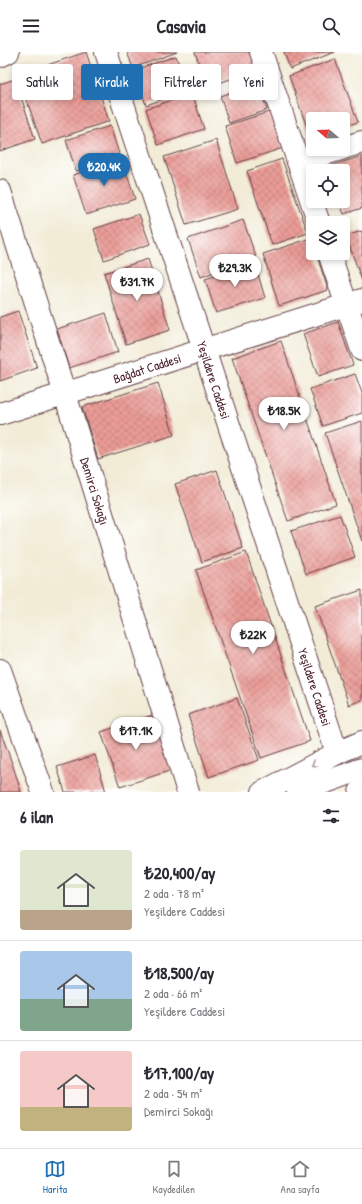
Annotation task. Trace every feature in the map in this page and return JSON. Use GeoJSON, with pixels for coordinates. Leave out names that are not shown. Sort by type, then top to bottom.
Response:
{"type":"FeatureCollection","features":[{"type":"Feature","properties":{"kind":"main road"},"geometry":{"type":"LineString","coordinates":[[0,56],[8,52]]}},
{"type":"Feature","properties":{"kind":"main road","name":"Yeşildere Caddesi"},"geometry":{"type":"LineString","coordinates":[[106,52],[337,752]]}},
{"type":"Feature","properties":{"kind":"main road"},"geometry":{"type":"LineString","coordinates":[[261,52],[317,216]]}},
{"type":"Feature","properties":{"kind":"main road"},"geometry":{"type":"LineString","coordinates":[[350,146],[362,142]]}},
{"type":"Feature","properties":{"kind":"main road"},"geometry":{"type":"LineString","coordinates":[[298,162],[318,156]]}},
{"type":"Feature","properties":{"kind":"main road","name":"Demirci Sokağı"},"geometry":{"type":"LineString","coordinates":[[0,191],[65,394],[188,792]]}},
{"type":"Feature","properties":{"kind":"main road"},"geometry":{"type":"LineString","coordinates":[[333,260],[354,302],[362,350]]}},
{"type":"Feature","properties":{"kind":"main road","name":"Bağdat Caddesi"},"geometry":{"type":"LineString","coordinates":[[0,414],[354,302]]}},
{"type":"Feature","properties":{"kind":"main road"},"geometry":{"type":"LineString","coordinates":[[1,677],[43,792]]}},
{"type":"Feature","properties":{"kind":"main road"},"geometry":{"type":"LineString","coordinates":[[264,792],[337,752],[362,742]]}},
{"type":"Feature","properties":{"kind":"main road"},"geometry":{"type":"LineString","coordinates":[[298,792],[362,769]]}},
{"type":"Feature","properties":{"kind":"building"},"geometry":{"type":"Polygon","coordinates":[[[86,52],[90,64],[81,64],[81,100],[102,100],[109,121],[42,144],[27,100],[73,100],[73,64],[51,64],[86,52]]]}},
{"type":"Feature","properties":{"kind":"building"},"geometry":{"type":"Polygon","coordinates":[[[127,52],[177,52],[143,64],[132,64],[127,52]]]}},
{"type":"Feature","properties":{"kind":"building"},"geometry":{"type":"Polygon","coordinates":[[[195,52],[251,52],[255,64],[229,64],[229,80],[221,82],[221,64],[199,64],[195,52]]]}},
{"type":"Feature","properties":{"kind":"building"},"geometry":{"type":"Polygon","coordinates":[[[284,52],[335,52],[290,69],[284,52]]]}},
{"type":"Feature","properties":{"kind":"building"},"geometry":{"type":"Polygon","coordinates":[[[176,56],[179,64],[152,64],[176,56]]]}},
{"type":"Feature","properties":{"kind":"building"},"geometry":{"type":"Polygon","coordinates":[[[335,59],[358,122],[350,125],[350,112],[306,112],[306,125],[289,76],[335,59]]]}},
{"type":"Feature","properties":{"kind":"building"},"geometry":{"type":"Polygon","coordinates":[[[151,64],[151,100],[161,100],[146,105],[143,96],[143,67],[151,64]]]}},
{"type":"Feature","properties":{"kind":"building"},"geometry":{"type":"Polygon","coordinates":[[[12,80],[12,100],[22,100],[35,139],[0,151],[0,84],[12,80]]]}},
{"type":"Feature","properties":{"kind":"building"},"geometry":{"type":"Polygon","coordinates":[[[229,93],[229,100],[264,100],[267,110],[229,123],[221,96],[229,93]]]}},
{"type":"Feature","properties":{"kind":"building"},"geometry":{"type":"Polygon","coordinates":[[[172,100],[194,100],[204,129],[158,145],[146,109],[172,100]]]}},
{"type":"Feature","properties":{"kind":"building"},"geometry":{"type":"Polygon","coordinates":[[[272,111],[283,148],[237,163],[225,126],[272,111]]]}},
{"type":"Feature","properties":{"kind":"building"},"geometry":{"type":"Polygon","coordinates":[[[110,126],[120,157],[76,171],[66,140],[110,126]]]}},
{"type":"Feature","properties":{"kind":"building"},"geometry":{"type":"Polygon","coordinates":[[[216,140],[238,209],[186,225],[164,157],[216,140]]]}},
{"type":"Feature","properties":{"kind":"building"},"geometry":{"type":"Polygon","coordinates":[[[362,156],[362,208],[344,214],[342,208],[350,208],[350,164],[337,164],[362,156]]]}},
{"type":"Feature","properties":{"kind":"building"},"geometry":{"type":"Polygon","coordinates":[[[122,159],[135,199],[86,215],[73,175],[122,159]]]}},
{"type":"Feature","properties":{"kind":"building"},"geometry":{"type":"Polygon","coordinates":[[[282,159],[306,227],[306,234],[272,245],[247,171],[282,159]]]}},
{"type":"Feature","properties":{"kind":"building"},"geometry":{"type":"Polygon","coordinates":[[[139,214],[150,244],[104,260],[94,229],[139,214]]]}},
{"type":"Feature","properties":{"kind":"building"},"geometry":{"type":"Polygon","coordinates":[[[243,220],[256,257],[201,277],[188,239],[243,220]]]}},
{"type":"Feature","properties":{"kind":"building"},"geometry":{"type":"Polygon","coordinates":[[[362,231],[362,281],[350,247],[350,235],[362,231]]]}},
{"type":"Feature","properties":{"kind":"building"},"geometry":{"type":"Polygon","coordinates":[[[306,240],[306,260],[318,260],[328,290],[279,306],[263,254],[306,240]]]}},
{"type":"Feature","properties":{"kind":"building"},"geometry":{"type":"Polygon","coordinates":[[[148,259],[170,330],[126,344],[104,273],[148,259]]]}},
{"type":"Feature","properties":{"kind":"building"},"geometry":{"type":"Polygon","coordinates":[[[255,264],[265,298],[216,313],[205,279],[255,264]]]}},
{"type":"Feature","properties":{"kind":"building"},"geometry":{"type":"Polygon","coordinates":[[[18,311],[37,368],[0,381],[0,317],[18,311]]]}},
{"type":"Feature","properties":{"kind":"building"},"geometry":{"type":"Polygon","coordinates":[[[106,313],[118,352],[69,368],[57,329],[106,313]]]}},
{"type":"Feature","properties":{"kind":"building"},"geometry":{"type":"Polygon","coordinates":[[[338,322],[353,365],[318,377],[303,334],[338,322]]]}},
{"type":"Feature","properties":{"kind":"building"},"geometry":{"type":"Polygon","coordinates":[[[281,341],[336,504],[288,521],[232,358],[281,341]]]}},
{"type":"Feature","properties":{"kind":"building"},"geometry":{"type":"Polygon","coordinates":[[[355,374],[362,393],[362,413],[323,426],[310,389],[355,374]]]}},
{"type":"Feature","properties":{"kind":"building"},"geometry":{"type":"Polygon","coordinates":[[[158,383],[174,435],[98,459],[82,407],[158,383]]]}},
{"type":"Feature","properties":{"kind":"building"},"geometry":{"type":"Polygon","coordinates":[[[362,421],[362,541],[325,433],[362,421]]]}},
{"type":"Feature","properties":{"kind":"building"},"geometry":{"type":"Polygon","coordinates":[[[217,470],[243,548],[202,562],[175,484],[217,470]]]}},
{"type":"Feature","properties":{"kind":"building"},"geometry":{"type":"Polygon","coordinates":[[[340,515],[355,557],[306,574],[291,531],[340,515]]]}},
{"type":"Feature","properties":{"kind":"building"},"geometry":{"type":"Polygon","coordinates":[[[246,552],[310,741],[261,758],[196,570],[246,552]]]}},
{"type":"Feature","properties":{"kind":"building"},"geometry":{"type":"Polygon","coordinates":[[[362,590],[362,700],[349,705],[315,606],[362,590]]]}},
{"type":"Feature","properties":{"kind":"building"},"geometry":{"type":"Polygon","coordinates":[[[237,698],[259,760],[209,777],[188,715],[237,698]]]}},
{"type":"Feature","properties":{"kind":"building"},"geometry":{"type":"Polygon","coordinates":[[[153,715],[172,770],[120,787],[101,732],[153,715]]]}},
{"type":"Feature","properties":{"kind":"building"},"geometry":{"type":"Polygon","coordinates":[[[0,730],[13,766],[21,792],[0,792],[0,730]]]}},
{"type":"Feature","properties":{"kind":"building"},"geometry":{"type":"Polygon","coordinates":[[[95,755],[106,792],[65,792],[57,767],[95,755]]]}}]}
